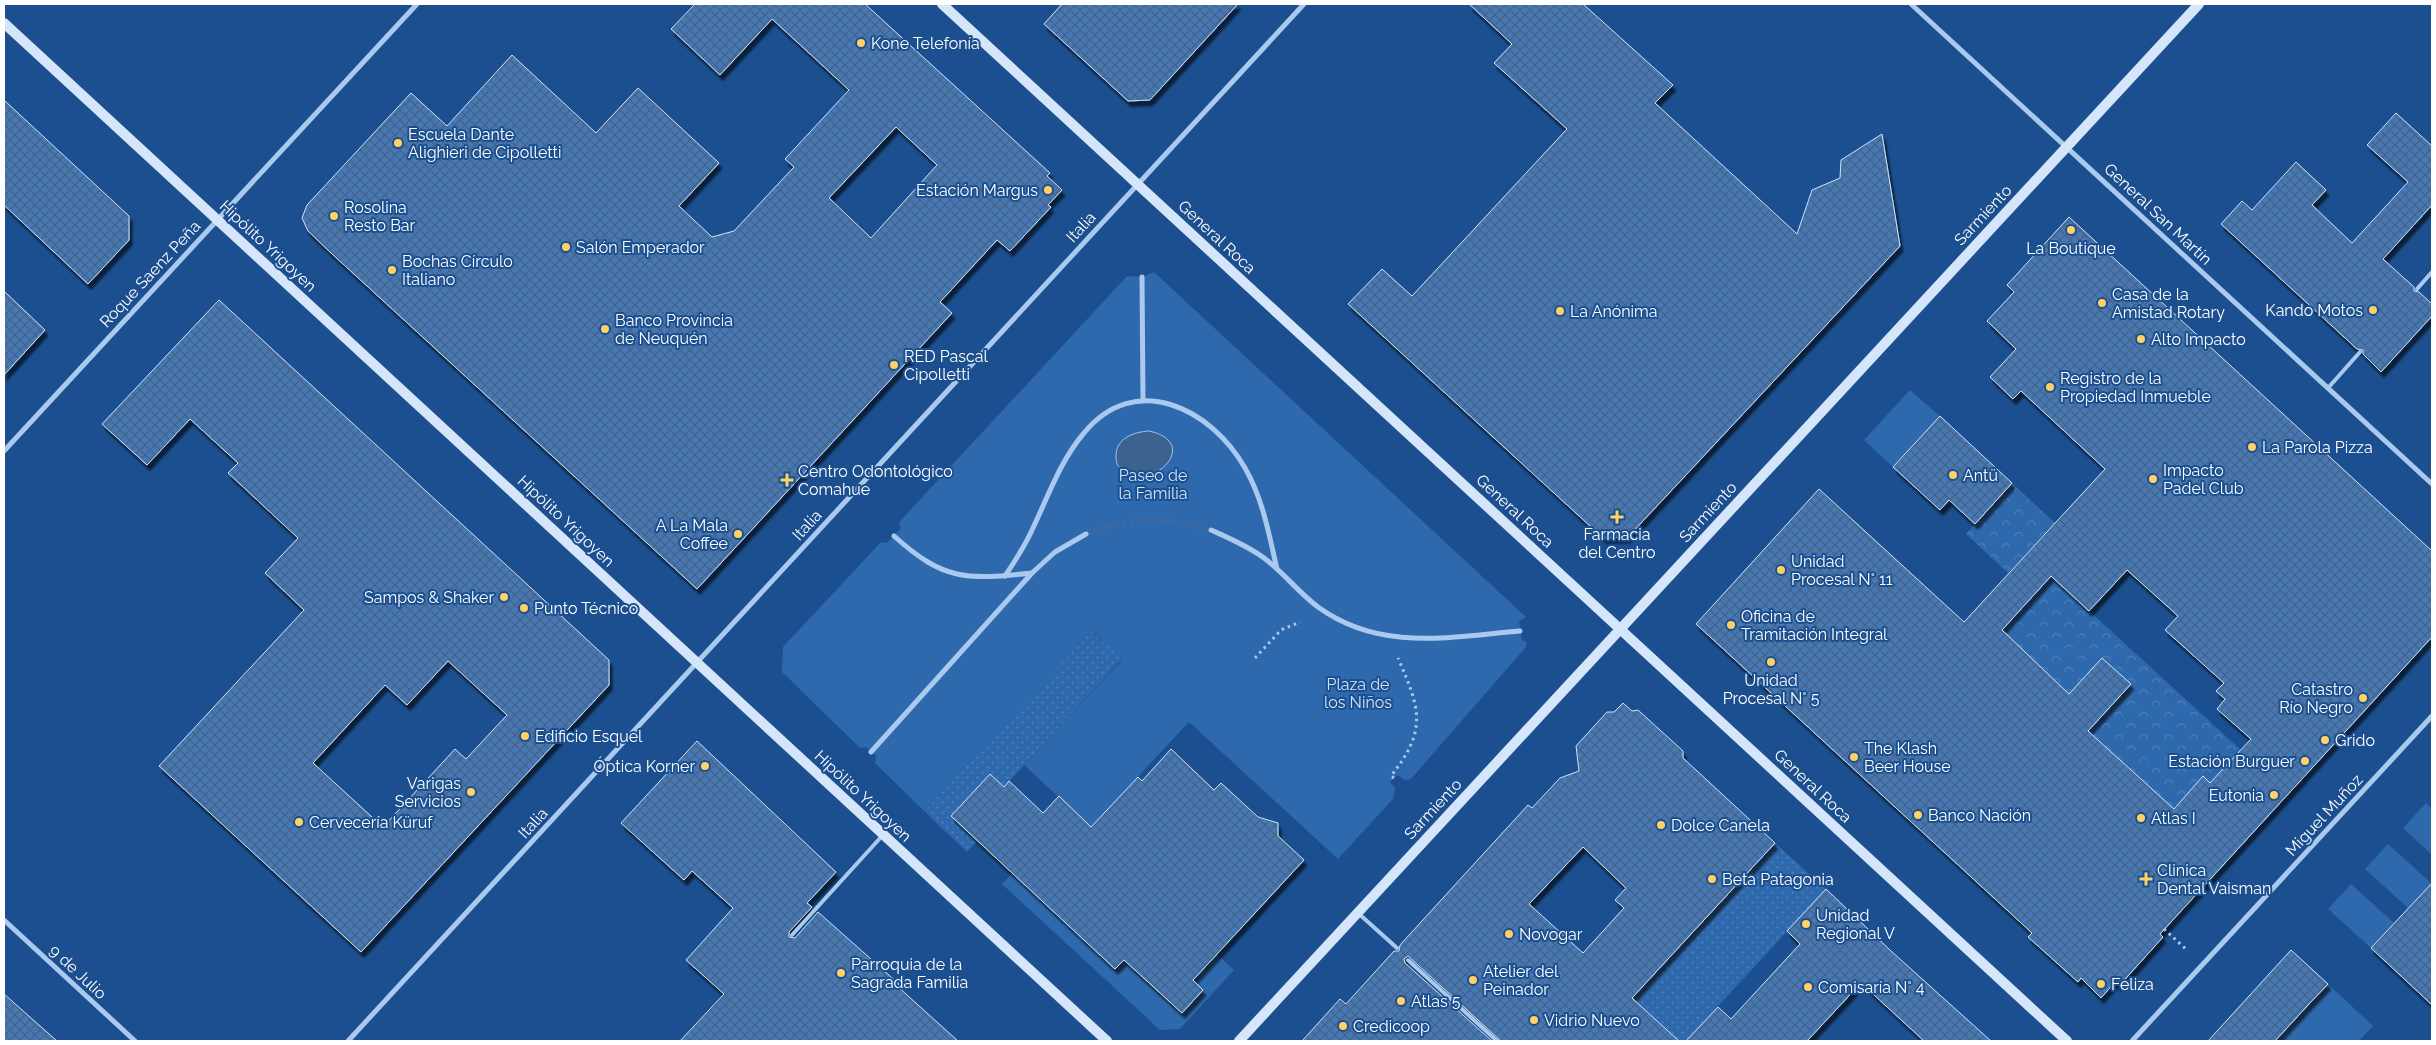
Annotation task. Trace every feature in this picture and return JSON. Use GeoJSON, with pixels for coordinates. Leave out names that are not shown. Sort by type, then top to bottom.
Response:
{"type":"FeatureCollection","features":[{"type":"Feature","properties":{"kind":"street","name":"Roque Saenz Peña"},"geometry":{"type":"LineString","coordinates":[[4,451],[417,4]]}},
{"type":"Feature","properties":{"kind":"street","name":"General Roca"},"geometry":{"type":"LineString","coordinates":[[942,4],[2067,1041]]}},
{"type":"Feature","properties":{"kind":"street","name":"Italia"},"geometry":{"type":"LineString","coordinates":[[348,1041],[1304,4]]}},
{"type":"Feature","properties":{"kind":"street","name":"General San Martín"},"geometry":{"type":"LineString","coordinates":[[1911,4],[2432,484]]}},
{"type":"Feature","properties":{"kind":"street","name":"Sarmiento"},"geometry":{"type":"LineString","coordinates":[[1239,1041],[2199,4]]}},
{"type":"Feature","properties":{"kind":"street","name":"Hipólito Yrigoyen"},"geometry":{"type":"LineString","coordinates":[[4,23],[1107,1041]]}},
{"type":"Feature","properties":{"kind":"street"},"geometry":{"type":"LineString","coordinates":[[1142,277],[1143,400]]}},
{"type":"Feature","properties":{"kind":"street"},"geometry":{"type":"LineString","coordinates":[[1005,576],[1031,532],[1066,458],[1084,432],[1095,421],[1119,406],[1143,400],[1171,403],[1184,409],[1212,428],[1235,453],[1246,468],[1260,502],[1277,569]]}},
{"type":"Feature","properties":{"kind":"street"},"geometry":{"type":"LineString","coordinates":[[1211,530],[1249,548],[1277,569],[1304,595],[1330,615],[1358,629],[1389,636],[1430,638],[1520,631]]}},
{"type":"Feature","properties":{"kind":"street"},"geometry":{"type":"LineString","coordinates":[[871,752],[1032,573],[1055,552],[1086,534]]}},
{"type":"Feature","properties":{"kind":"street"},"geometry":{"type":"LineString","coordinates":[[894,536],[918,558],[946,572],[974,577],[1032,573]]}},
{"type":"Feature","properties":{"kind":"street","name":"Miguel Muñoz"},"geometry":{"type":"LineString","coordinates":[[2132,1041],[2432,716]]}},
{"type":"Feature","properties":{"kind":"street","name":"9 de Julio"},"geometry":{"type":"LineString","coordinates":[[4,920],[135,1041]]}},
{"type":"Feature","properties":{"kind":"lane"},"geometry":{"type":"LineString","coordinates":[[2416,290],[2432,272]]}},
{"type":"Feature","properties":{"kind":"lane"},"geometry":{"type":"LineString","coordinates":[[2328,388],[2360,352]]}},
{"type":"Feature","properties":{"kind":"lane"},"geometry":{"type":"LineString","coordinates":[[792,935],[884,835]]}},
{"type":"Feature","properties":{"kind":"lane"},"geometry":{"type":"LineString","coordinates":[[1358,913],[1397,948]]}},
{"type":"Feature","properties":{"kind":"lane"},"geometry":{"type":"LineString","coordinates":[[1408,960],[1497,1041]]}},
{"type":"Feature","properties":{"kind":"path"},"geometry":{"type":"LineString","coordinates":[[1255,658],[1269,640],[1287,626],[1330,615]]}},
{"type":"Feature","properties":{"kind":"path"},"geometry":{"type":"LineString","coordinates":[[1389,636],[1411,687],[1418,720],[1413,741],[1391,776],[1394,778]]}},
{"type":"Feature","properties":{"kind":"path"},"geometry":{"type":"LineString","coordinates":[[2164,929],[2203,965]]}},
{"type":"Feature","properties":{"kind":"green space","name":"Paseo de la Familia"},"geometry":{"type":"Polygon","coordinates":[[[1154,272],[1526,617],[1519,622],[1522,640],[1527,642],[1526,647],[1411,779],[1405,780],[1397,775],[1390,782],[1395,788],[1393,799],[1338,859],[1189,722],[1091,827],[1024,765],[1122,660],[1092,631],[924,811],[875,763],[876,756],[866,747],[860,748],[782,672],[783,647],[881,542],[887,543],[901,528],[899,523],[902,519],[1127,276],[1142,277],[1154,272]]]}},
{"type":"Feature","properties":{"kind":"green space"},"geometry":{"type":"Polygon","coordinates":[[[1910,390],[1940,416],[1893,467],[1864,440],[1910,390]]]}},
{"type":"Feature","properties":{"kind":"green space"},"geometry":{"type":"Polygon","coordinates":[[[2012,483],[2055,523],[2008,573],[1966,534],[2012,483]]]}},
{"type":"Feature","properties":{"kind":"green space"},"geometry":{"type":"Polygon","coordinates":[[[2051,576],[2241,750],[2210,783],[2203,777],[2173,809],[2088,731],[2131,684],[2103,658],[2042,723],[2061,686],[2037,663],[1980,653],[2051,576]]]}},
{"type":"Feature","properties":{"kind":"green space"},"geometry":{"type":"Polygon","coordinates":[[[1091,631],[1122,659],[1004,787],[990,774],[951,815],[978,840],[967,852],[924,811],[1091,631]]]}},
{"type":"Feature","properties":{"kind":"green space"},"geometry":{"type":"Polygon","coordinates":[[[2426,803],[2432,809],[2432,855],[2403,828],[2426,803]]]}},
{"type":"Feature","properties":{"kind":"green space"},"geometry":{"type":"Polygon","coordinates":[[[1059,823],[1078,841],[1031,892],[1115,969],[1124,960],[1182,1013],[1203,990],[1193,980],[1217,954],[1234,970],[1180,1029],[1160,1030],[1002,884],[1059,823]]]}},
{"type":"Feature","properties":{"kind":"green space"},"geometry":{"type":"Polygon","coordinates":[[[1775,843],[1826,889],[1686,1041],[1679,1041],[1632,998],[1775,843]]]}},
{"type":"Feature","properties":{"kind":"green space"},"geometry":{"type":"Polygon","coordinates":[[[2388,844],[2431,883],[2408,908],[2365,869],[2388,844]]]}},
{"type":"Feature","properties":{"kind":"green space"},"geometry":{"type":"Polygon","coordinates":[[[2351,884],[2394,923],[2371,948],[2328,909],[2351,884]]]}},
{"type":"Feature","properties":{"kind":"green space"},"geometry":{"type":"Polygon","coordinates":[[[2328,984],[2373,1026],[2359,1041],[2275,1041],[2288,1027],[2282,1020],[2302,998],[2310,1004],[2328,984]]]}},
{"type":"Feature","properties":{"kind":"shaded area"},"geometry":{"type":"Polygon","coordinates":[[[1149,431],[1165,437],[1172,446],[1172,455],[1167,464],[1158,471],[1146,476],[1134,476],[1122,470],[1118,465],[1116,456],[1122,440],[1138,433],[1149,431]]]}},
{"type":"Feature","properties":{"kind":"building"},"geometry":{"type":"Polygon","coordinates":[[[695,4],[865,4],[1050,173],[1047,176],[1062,190],[1048,205],[1051,207],[1010,251],[997,240],[940,302],[952,313],[697,589],[331,253],[308,231],[302,218],[307,205],[411,93],[447,126],[512,55],[596,133],[638,88],[719,163],[679,206],[712,237],[734,231],[794,167],[785,159],[849,90],[772,19],[720,75],[671,29],[695,4]],[[896,127],[829,198],[871,238],[937,165],[896,127]]]}},
{"type":"Feature","properties":{"kind":"building"},"geometry":{"type":"Polygon","coordinates":[[[1062,4],[1238,4],[1150,100],[1128,101],[1044,24],[1062,4]]]}},
{"type":"Feature","properties":{"kind":"building","name":"La Anónima"},"geometry":{"type":"Polygon","coordinates":[[[1469,4],[1583,4],[1673,85],[1655,103],[1797,234],[1812,190],[1840,178],[1841,160],[1882,134],[1900,246],[1628,537],[1603,538],[1348,304],[1382,269],[1412,296],[1567,129],[1494,63],[1512,44],[1469,4]]]}},
{"type":"Feature","properties":{"kind":"building"},"geometry":{"type":"Polygon","coordinates":[[[4,100],[129,216],[129,240],[88,284],[4,205],[4,100]]]}},
{"type":"Feature","properties":{"kind":"building"},"geometry":{"type":"Polygon","coordinates":[[[2396,113],[2432,146],[2432,205],[2383,259],[2414,287],[2414,291],[2419,292],[2432,304],[2432,316],[2381,372],[2363,354],[2363,350],[2357,349],[2221,224],[2242,201],[2252,210],[2296,162],[2326,190],[2312,205],[2352,243],[2408,182],[2367,145],[2396,113]]]}},
{"type":"Feature","properties":{"kind":"building"},"geometry":{"type":"Polygon","coordinates":[[[2069,217],[2432,551],[2432,637],[2160,934],[2163,937],[2119,986],[2115,982],[2101,998],[2081,978],[2078,982],[2028,937],[2032,933],[1696,624],[1819,489],[1964,622],[2105,469],[2021,391],[2013,399],[1990,377],[2016,349],[1987,321],[2014,292],[2007,285],[2069,217]],[[2127,570],[2089,611],[2051,576],[2002,630],[2069,694],[2102,658],[2131,684],[2088,731],[2174,809],[2203,776],[2210,783],[2251,739],[2217,709],[2225,699],[2216,691],[2224,683],[2165,630],[2178,616],[2127,570]]]}},
{"type":"Feature","properties":{"kind":"building"},"geometry":{"type":"Polygon","coordinates":[[[4,291],[45,330],[4,375],[4,291]]]}},
{"type":"Feature","properties":{"kind":"building"},"geometry":{"type":"Polygon","coordinates":[[[219,300],[609,660],[609,685],[361,952],[159,766],[304,610],[265,573],[298,538],[228,473],[238,463],[190,419],[147,465],[102,424],[219,300]],[[448,661],[407,705],[385,685],[313,763],[383,827],[455,749],[466,759],[507,715],[448,661]]]}},
{"type":"Feature","properties":{"kind":"building","name":"Antü"},"geometry":{"type":"Polygon","coordinates":[[[1940,416],[2012,483],[1975,524],[1949,500],[1940,510],[1893,467],[1940,416]]]}},
{"type":"Feature","properties":{"kind":"building"},"geometry":{"type":"Polygon","coordinates":[[[1623,703],[1632,711],[1638,710],[1683,751],[1683,758],[1775,843],[1632,998],[1679,1041],[1501,1041],[1408,956],[1404,959],[1405,963],[1492,1041],[1302,1041],[1340,999],[1346,1004],[1394,951],[1399,951],[1400,945],[1528,805],[1532,808],[1560,778],[1579,771],[1576,746],[1607,712],[1614,712],[1623,703]],[[1583,847],[1529,904],[1583,953],[1624,908],[1615,900],[1626,888],[1583,847]]]}},
{"type":"Feature","properties":{"kind":"building"},"geometry":{"type":"Polygon","coordinates":[[[697,741],[836,872],[807,903],[812,907],[789,932],[789,937],[795,938],[818,912],[899,984],[897,986],[958,1041],[680,1041],[724,994],[686,960],[733,908],[692,871],[684,880],[621,823],[697,741]]]}},
{"type":"Feature","properties":{"kind":"building"},"geometry":{"type":"Polygon","coordinates":[[[1171,749],[1214,790],[1221,783],[1258,817],[1278,823],[1278,836],[1304,860],[1193,980],[1203,990],[1182,1013],[1124,960],[1115,969],[951,816],[990,774],[1004,787],[1009,781],[1043,813],[1059,796],[1091,827],[1138,777],[1142,781],[1171,749]]]}},
{"type":"Feature","properties":{"kind":"building"},"geometry":{"type":"Polygon","coordinates":[[[2432,883],[2432,1005],[2371,948],[2432,883]]]}},
{"type":"Feature","properties":{"kind":"building","name":"Comisaría N° 4"},"geometry":{"type":"Polygon","coordinates":[[[1826,889],[1891,951],[1991,1041],[1924,1041],[1861,983],[1807,1041],[1686,1041],[1718,1007],[1731,1019],[1800,944],[1787,931],[1826,889]]]}},
{"type":"Feature","properties":{"kind":"building"},"geometry":{"type":"Polygon","coordinates":[[[2291,950],[2328,984],[2275,1041],[2208,1041],[2291,950]]]}},
{"type":"Feature","properties":{"kind":"building"},"geometry":{"type":"Polygon","coordinates":[[[4,994],[57,1041],[4,1041],[4,994]]]}},
{"type":"Feature","properties":{"kind":"tunnel"},"geometry":{"type":"LineString","coordinates":[[1086,534],[1117,525],[1148,521],[1179,522],[1211,530]]}},
{"type":"Feature","properties":{"kind":"place","name":"Kone Telefonía"},"geometry":{"type":"Point","coordinates":[861,43]}},
{"type":"Feature","properties":{"kind":"place","name":"Escuela Dante Alighieri de Cipolletti"},"geometry":{"type":"Point","coordinates":[398,143]}},
{"type":"Feature","properties":{"kind":"place","name":"Estación Margus"},"geometry":{"type":"Point","coordinates":[1048,190]}},
{"type":"Feature","properties":{"kind":"place","name":"Rosolina Resto Bar"},"geometry":{"type":"Point","coordinates":[334,216]}},
{"type":"Feature","properties":{"kind":"place","name":"La Boutique"},"geometry":{"type":"Point","coordinates":[2071,230]}},
{"type":"Feature","properties":{"kind":"place","name":"Salón Emperador"},"geometry":{"type":"Point","coordinates":[566,247]}},
{"type":"Feature","properties":{"kind":"place","name":"Bochas Círculo Italiano"},"geometry":{"type":"Point","coordinates":[392,270]}},
{"type":"Feature","properties":{"kind":"place","name":"Casa de la Amistad Rotary"},"geometry":{"type":"Point","coordinates":[2102,303]}},
{"type":"Feature","properties":{"kind":"place","name":"Kando Motos"},"geometry":{"type":"Point","coordinates":[2373,310]}},
{"type":"Feature","properties":{"kind":"place","name":"La Anónima"},"geometry":{"type":"Point","coordinates":[1560,311]}},
{"type":"Feature","properties":{"kind":"place","name":"Banco Provincia de Neuquén"},"geometry":{"type":"Point","coordinates":[605,329]}},
{"type":"Feature","properties":{"kind":"place","name":"Alto Impacto"},"geometry":{"type":"Point","coordinates":[2141,339]}},
{"type":"Feature","properties":{"kind":"place","name":"RED Pascal Cipolletti"},"geometry":{"type":"Point","coordinates":[894,365]}},
{"type":"Feature","properties":{"kind":"place","name":"Registro de la Propiedad Inmueble"},"geometry":{"type":"Point","coordinates":[2050,387]}},
{"type":"Feature","properties":{"kind":"place","name":"La Parola Pizza"},"geometry":{"type":"Point","coordinates":[2252,447]}},
{"type":"Feature","properties":{"kind":"place","name":"Antü"},"geometry":{"type":"Point","coordinates":[1953,475]}},
{"type":"Feature","properties":{"kind":"place","name":"Impacto Padel Club"},"geometry":{"type":"Point","coordinates":[2153,479]}},
{"type":"Feature","properties":{"kind":"place","name":"Centro Odontológico Comahue"},"geometry":{"type":"Point","coordinates":[787,480]}},
{"type":"Feature","properties":{"kind":"place","name":"Farmacia del Centro"},"geometry":{"type":"Point","coordinates":[1617,517]}},
{"type":"Feature","properties":{"kind":"place","name":"A La Mala Coffee"},"geometry":{"type":"Point","coordinates":[738,534]}},
{"type":"Feature","properties":{"kind":"place","name":"Unidad Procesal N° 11"},"geometry":{"type":"Point","coordinates":[1781,570]}},
{"type":"Feature","properties":{"kind":"place","name":"Sampos & Shaker"},"geometry":{"type":"Point","coordinates":[504,597]}},
{"type":"Feature","properties":{"kind":"place","name":"Punto Técnico"},"geometry":{"type":"Point","coordinates":[524,608]}},
{"type":"Feature","properties":{"kind":"place","name":"Oficina de Tramitación Integral"},"geometry":{"type":"Point","coordinates":[1731,625]}},
{"type":"Feature","properties":{"kind":"place","name":"Unidad Procesal N° 5"},"geometry":{"type":"Point","coordinates":[1771,662]}},
{"type":"Feature","properties":{"kind":"place","name":"Catastro Río Negro"},"geometry":{"type":"Point","coordinates":[2363,698]}},
{"type":"Feature","properties":{"kind":"place","name":"Edificio Esquel"},"geometry":{"type":"Point","coordinates":[525,736]}},
{"type":"Feature","properties":{"kind":"place","name":"Grido"},"geometry":{"type":"Point","coordinates":[2325,740]}},
{"type":"Feature","properties":{"kind":"place","name":"The Klash Beer House"},"geometry":{"type":"Point","coordinates":[1854,757]}},
{"type":"Feature","properties":{"kind":"place","name":"Estación Burguer"},"geometry":{"type":"Point","coordinates":[2305,761]}},
{"type":"Feature","properties":{"kind":"place","name":"Óptica Korner"},"geometry":{"type":"Point","coordinates":[705,766]}},
{"type":"Feature","properties":{"kind":"place","name":"Varigas Servicios"},"geometry":{"type":"Point","coordinates":[471,792]}},
{"type":"Feature","properties":{"kind":"place","name":"Eutonia"},"geometry":{"type":"Point","coordinates":[2274,795]}},
{"type":"Feature","properties":{"kind":"place","name":"Banco Nación"},"geometry":{"type":"Point","coordinates":[1918,815]}},
{"type":"Feature","properties":{"kind":"place","name":"Atlas I"},"geometry":{"type":"Point","coordinates":[2141,818]}},
{"type":"Feature","properties":{"kind":"place","name":"Cervecería Küruf"},"geometry":{"type":"Point","coordinates":[299,822]}},
{"type":"Feature","properties":{"kind":"place","name":"Dolce Canela"},"geometry":{"type":"Point","coordinates":[1661,825]}},
{"type":"Feature","properties":{"kind":"place","name":"Beta Patagonia"},"geometry":{"type":"Point","coordinates":[1712,879]}},
{"type":"Feature","properties":{"kind":"place","name":"Clinica Dental Vaisman"},"geometry":{"type":"Point","coordinates":[2146,879]}},
{"type":"Feature","properties":{"kind":"place","name":"Unidad Regional V"},"geometry":{"type":"Point","coordinates":[1806,924]}},
{"type":"Feature","properties":{"kind":"place","name":"Novogar"},"geometry":{"type":"Point","coordinates":[1509,934]}},
{"type":"Feature","properties":{"kind":"place","name":"Parroquia de la Sagrada Familia"},"geometry":{"type":"Point","coordinates":[841,973]}},
{"type":"Feature","properties":{"kind":"place","name":"Atelier del Peinador"},"geometry":{"type":"Point","coordinates":[1473,980]}},
{"type":"Feature","properties":{"kind":"place","name":"Feliza"},"geometry":{"type":"Point","coordinates":[2101,984]}},
{"type":"Feature","properties":{"kind":"place","name":"Comisaría N° 4"},"geometry":{"type":"Point","coordinates":[1808,987]}},
{"type":"Feature","properties":{"kind":"place","name":"Atlas 5"},"geometry":{"type":"Point","coordinates":[1401,1001]}},
{"type":"Feature","properties":{"kind":"place","name":"Vidrio Nuevo"},"geometry":{"type":"Point","coordinates":[1534,1020]}},
{"type":"Feature","properties":{"kind":"place","name":"Credicoop"},"geometry":{"type":"Point","coordinates":[1343,1026]}},
{"type":"Feature","properties":{"kind":"park label","name":"Plaza de los Niños"},"geometry":{"type":"Point","coordinates":[1358,693]}}]}
